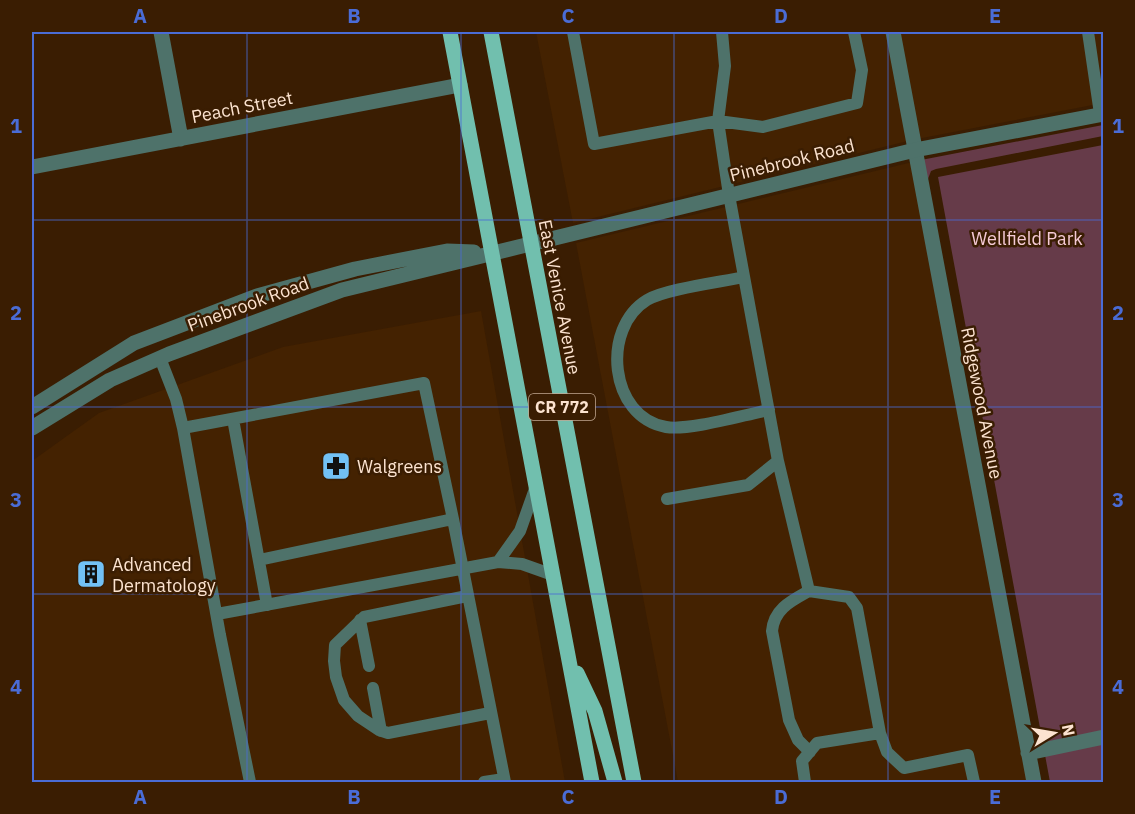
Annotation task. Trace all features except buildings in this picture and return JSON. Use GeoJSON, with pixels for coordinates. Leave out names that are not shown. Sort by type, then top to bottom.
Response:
{"type":"FeatureCollection","features":[{"type":"Feature","properties":{"kind":"main road","name":"CR 772"},"geometry":{"type":"LineString","coordinates":[[450,32],[592,783]]}},
{"type":"Feature","properties":{"kind":"main road","name":"East Venice Avenue"},"geometry":{"type":"LineString","coordinates":[[491,32],[634,783]]}},
{"type":"Feature","properties":{"kind":"main road"},"geometry":{"type":"LineString","coordinates":[[568,654],[595,711],[615,783]]}},
{"type":"Feature","properties":{"kind":"street"},"geometry":{"type":"LineString","coordinates":[[161,32],[181,139]]}},
{"type":"Feature","properties":{"kind":"street","name":"Ridgewood Avenue"},"geometry":{"type":"LineString","coordinates":[[893,32],[1034,783]]}},
{"type":"Feature","properties":{"kind":"street","name":"Peach Street"},"geometry":{"type":"LineString","coordinates":[[32,167],[460,85]]}},
{"type":"Feature","properties":{"kind":"street","name":"Pinebrook Road"},"geometry":{"type":"LineString","coordinates":[[32,428],[110,380],[264,317],[342,290],[915,150],[1102,114]]}},
{"type":"Feature","properties":{"kind":"street","name":"Pinebrook Road"},"geometry":{"type":"LineString","coordinates":[[32,407],[134,343],[257,296],[355,269],[441,252],[492,253]]}},
{"type":"Feature","properties":{"kind":"street"},"geometry":{"type":"LineString","coordinates":[[257,296],[264,317]]}},
{"type":"Feature","properties":{"kind":"street"},"geometry":{"type":"LineString","coordinates":[[1028,753],[1104,737]]}},
{"type":"Feature","properties":{"kind":"lane"},"geometry":{"type":"LineString","coordinates":[[573,32],[594,144],[718,121],[763,127],[857,103],[862,70],[854,32]]}},
{"type":"Feature","properties":{"kind":"lane"},"geometry":{"type":"LineString","coordinates":[[722,32],[725,66],[718,121],[729,195],[778,461],[809,591]]}},
{"type":"Feature","properties":{"kind":"lane"},"geometry":{"type":"LineString","coordinates":[[1088,32],[1102,114]]}},
{"type":"Feature","properties":{"kind":"lane"},"geometry":{"type":"LineString","coordinates":[[744,277],[652,297],[637,307],[622,329],[616,349],[619,373],[625,394],[643,416],[665,427],[685,427],[769,410]]}},
{"type":"Feature","properties":{"kind":"lane"},"geometry":{"type":"LineString","coordinates":[[160,358],[176,399],[183,428],[250,783]]}},
{"type":"Feature","properties":{"kind":"lane"},"geometry":{"type":"LineString","coordinates":[[183,428],[424,383],[504,781],[484,783]]}},
{"type":"Feature","properties":{"kind":"lane"},"geometry":{"type":"LineString","coordinates":[[233,419],[267,605]]}},
{"type":"Feature","properties":{"kind":"lane"},"geometry":{"type":"LineString","coordinates":[[667,499],[748,485],[778,461]]}},
{"type":"Feature","properties":{"kind":"lane"},"geometry":{"type":"LineString","coordinates":[[498,562],[520,531],[536,486]]}},
{"type":"Feature","properties":{"kind":"lane"},"geometry":{"type":"LineString","coordinates":[[259,560],[453,519]]}},
{"type":"Feature","properties":{"kind":"lane"},"geometry":{"type":"LineString","coordinates":[[217,614],[498,562],[522,564],[553,575]]}},
{"type":"Feature","properties":{"kind":"lane"},"geometry":{"type":"LineString","coordinates":[[810,752],[798,740],[789,720],[772,631],[773,621],[783,608],[809,591],[849,597],[857,608],[880,734],[887,752],[904,768],[968,754],[974,783]]}},
{"type":"Feature","properties":{"kind":"lane"},"geometry":{"type":"LineString","coordinates":[[467,596],[364,617],[335,645],[336,677],[344,700],[351,710],[368,724],[388,733],[490,713]]}},
{"type":"Feature","properties":{"kind":"lane"},"geometry":{"type":"LineString","coordinates":[[360,620],[369,666]]}},
{"type":"Feature","properties":{"kind":"lane"},"geometry":{"type":"LineString","coordinates":[[373,688],[381,731]]}},
{"type":"Feature","properties":{"kind":"lane"},"geometry":{"type":"LineString","coordinates":[[805,783],[802,761],[817,743],[880,734]]}},
{"type":"Feature","properties":{"kind":"shaded area"},"geometry":{"type":"Polygon","coordinates":[[[536,32],[1103,32],[1103,103],[912,140],[573,223],[536,32]]]}},
{"type":"Feature","properties":{"kind":"shaded area"},"geometry":{"type":"Polygon","coordinates":[[[921,160],[1036,782],[678,782],[576,243],[921,160]]]}},
{"type":"Feature","properties":{"kind":"shaded area"},"geometry":{"type":"Polygon","coordinates":[[[481,311],[565,782],[32,782],[32,461],[99,413],[283,347],[481,311]]]}},
{"type":"Feature","properties":{"kind":"green space"},"geometry":{"type":"Polygon","coordinates":[[[1103,125],[1103,136],[936,169],[931,171],[928,179],[921,160],[1103,125]]]}},
{"type":"Feature","properties":{"kind":"green space","name":"Wellfield Park"},"geometry":{"type":"Polygon","coordinates":[[[1103,145],[1103,782],[1050,782],[938,177],[1103,145]]]}},
{"type":"Feature","properties":{"kind":"place","name":"Walgreens"},"geometry":{"type":"Point","coordinates":[336,466]}},
{"type":"Feature","properties":{"kind":"place","name":"Advanced Dermatology"},"geometry":{"type":"Point","coordinates":[91,574]}}]}
